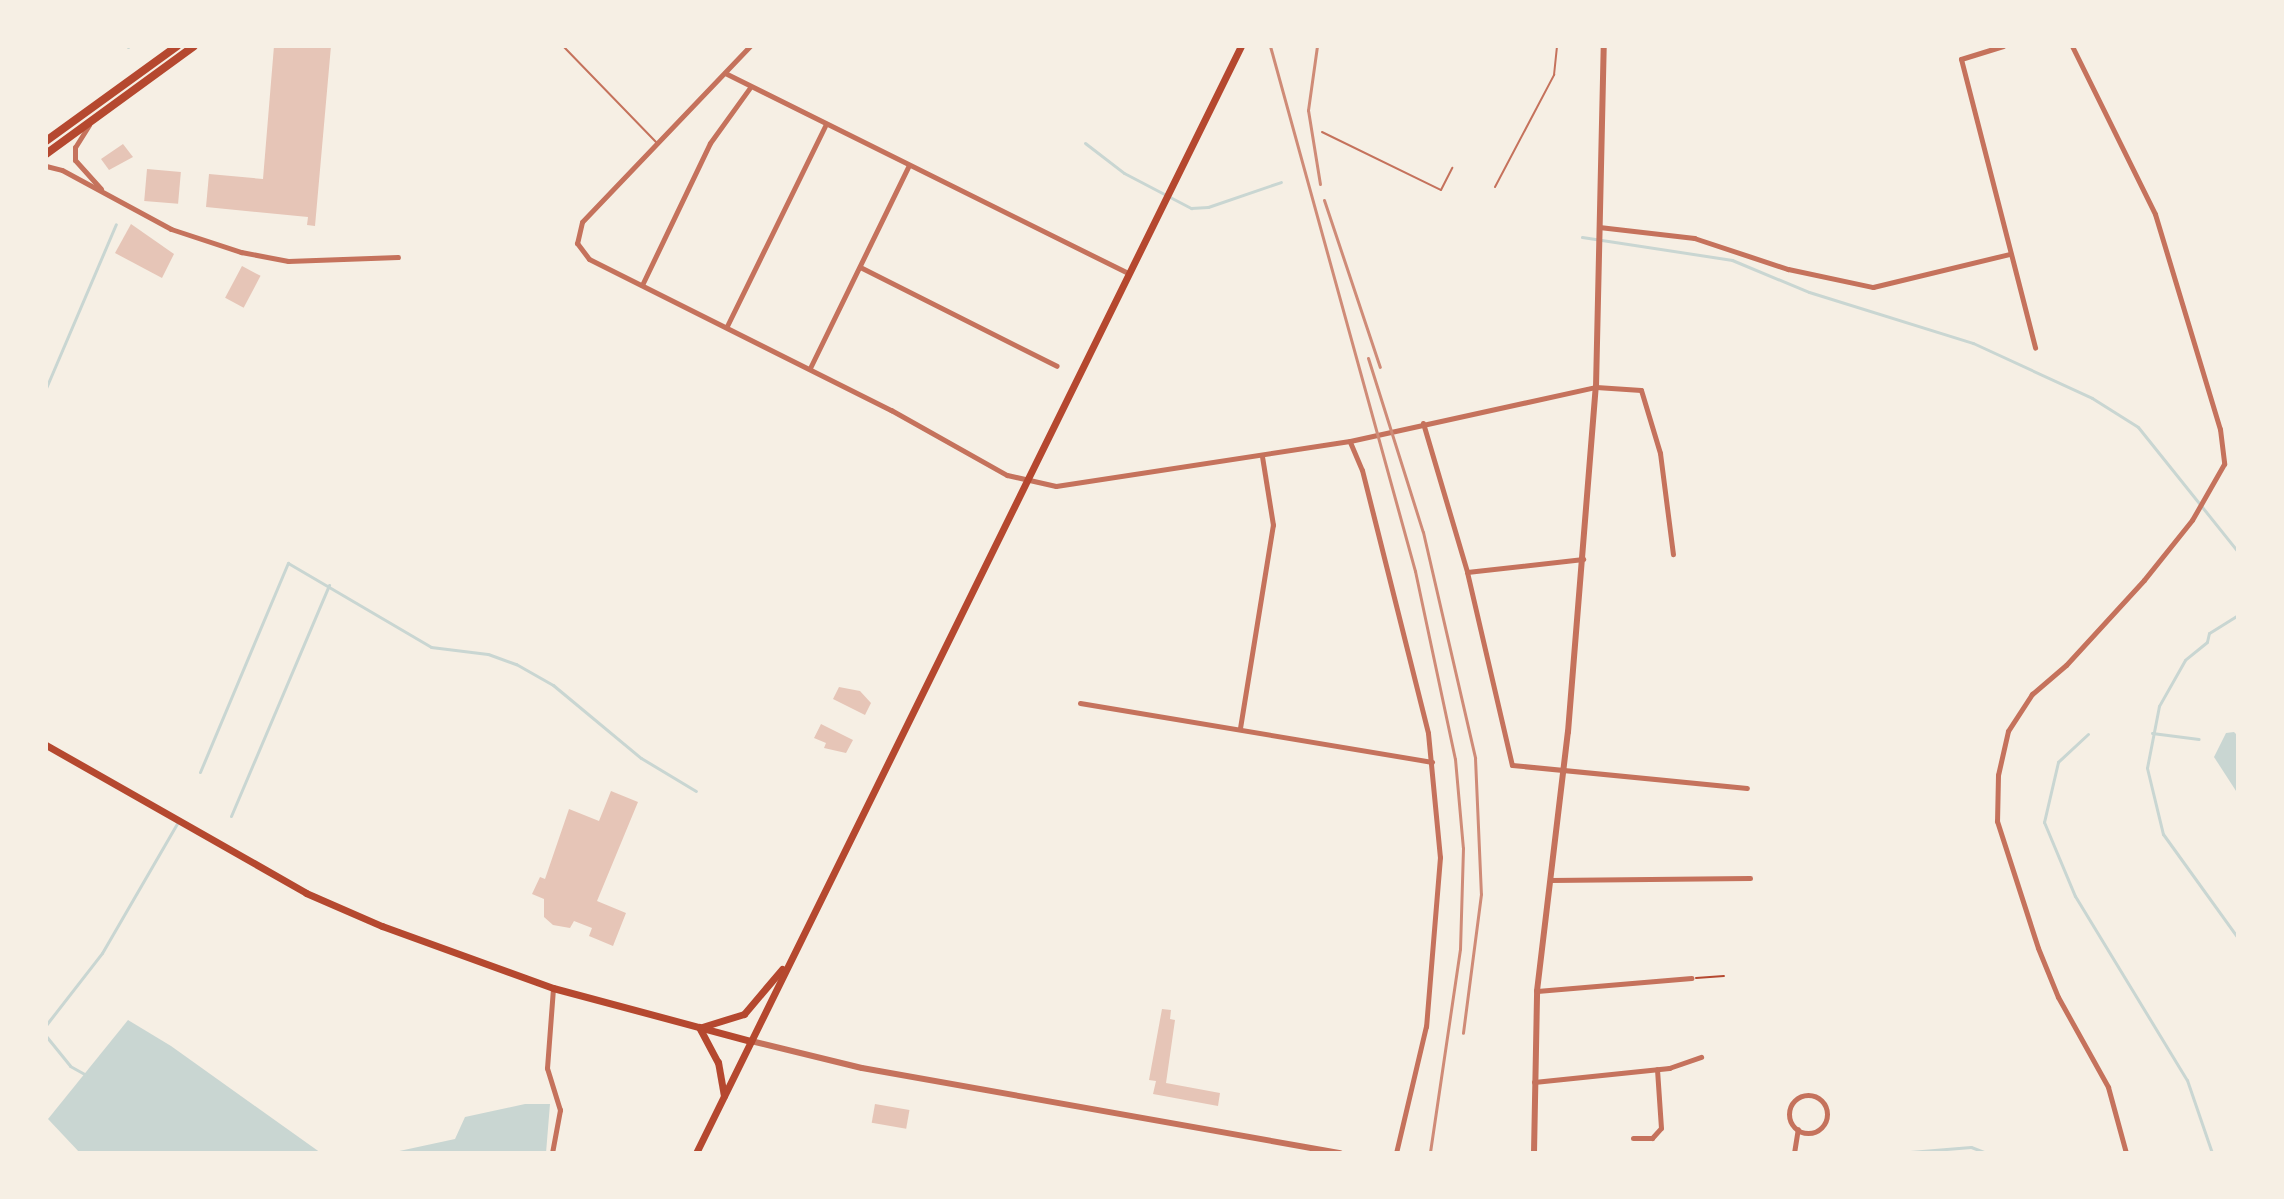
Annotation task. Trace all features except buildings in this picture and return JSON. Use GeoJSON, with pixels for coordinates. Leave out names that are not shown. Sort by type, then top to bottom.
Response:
{"type":"FeatureCollection","features":[{"type":"Feature","properties":{"kind":"highway"},"geometry":{"type":"LineString","coordinates":[[46,141],[177,46]]}},
{"type":"Feature","properties":{"kind":"highway"},"geometry":{"type":"LineString","coordinates":[[46,154],[194,46]]}},
{"type":"Feature","properties":{"kind":"main road"},"geometry":{"type":"LineString","coordinates":[[696,1153],[1241,46]]}},
{"type":"Feature","properties":{"kind":"main road"},"geometry":{"type":"LineString","coordinates":[[46,745],[306,893],[467,961],[553,988],[751,1041]]}},
{"type":"Feature","properties":{"kind":"main road"},"geometry":{"type":"LineString","coordinates":[[699,1027],[744,1014],[789,961]]}},
{"type":"Feature","properties":{"kind":"main road"},"geometry":{"type":"LineString","coordinates":[[699,1027],[718,1062],[724,1095]]}},
{"type":"Feature","properties":{"kind":"street"},"geometry":{"type":"LineString","coordinates":[[750,46],[582,222],[577,237],[589,259],[810,368],[1007,475],[1069,486],[1350,441],[1596,387],[1641,390],[1660,453],[1673,554]]}},
{"type":"Feature","properties":{"kind":"street"},"geometry":{"type":"LineString","coordinates":[[1534,1153],[1537,991],[1564,770],[1596,387],[1604,46]]}},
{"type":"Feature","properties":{"kind":"street"},"geometry":{"type":"LineString","coordinates":[[2003,46],[1961,59],[2035,348]]}},
{"type":"Feature","properties":{"kind":"street"},"geometry":{"type":"LineString","coordinates":[[2072,46],[2155,214],[2220,429],[2224,464],[2198,510],[2144,580],[2066,665],[2032,694],[2008,731],[1998,775],[1997,821],[2038,948],[2058,997],[2108,1087],[2126,1153]]}},
{"type":"Feature","properties":{"kind":"street"},"geometry":{"type":"LineString","coordinates":[[725,73],[749,89],[1128,273]]}},
{"type":"Feature","properties":{"kind":"street"},"geometry":{"type":"LineString","coordinates":[[642,285],[710,143],[749,89]]}},
{"type":"Feature","properties":{"kind":"street"},"geometry":{"type":"LineString","coordinates":[[93,120],[78,140],[75,160],[107,195]]}},
{"type":"Feature","properties":{"kind":"street"},"geometry":{"type":"LineString","coordinates":[[727,326],[825,126]]}},
{"type":"Feature","properties":{"kind":"street"},"geometry":{"type":"LineString","coordinates":[[46,166],[171,229],[241,252],[288,261],[398,257]]}},
{"type":"Feature","properties":{"kind":"street"},"geometry":{"type":"LineString","coordinates":[[810,368],[908,167]]}},
{"type":"Feature","properties":{"kind":"street"},"geometry":{"type":"LineString","coordinates":[[1599,227],[1694,238],[1788,269],[1873,287],[2009,254]]}},
{"type":"Feature","properties":{"kind":"street"},"geometry":{"type":"LineString","coordinates":[[860,267],[1057,366]]}},
{"type":"Feature","properties":{"kind":"street"},"geometry":{"type":"LineString","coordinates":[[1423,423],[1467,572],[1512,765],[1747,788]]}},
{"type":"Feature","properties":{"kind":"street"},"geometry":{"type":"LineString","coordinates":[[1350,441],[1408,641],[1432,762],[1440,857],[1435,954],[1426,1026],[1396,1153]]}},
{"type":"Feature","properties":{"kind":"street"},"geometry":{"type":"LineString","coordinates":[[1240,728],[1273,525],[1262,456]]}},
{"type":"Feature","properties":{"kind":"street"},"geometry":{"type":"LineString","coordinates":[[1467,572],[1583,559]]}},
{"type":"Feature","properties":{"kind":"street"},"geometry":{"type":"LineString","coordinates":[[1080,703],[1432,762]]}},
{"type":"Feature","properties":{"kind":"street"},"geometry":{"type":"LineString","coordinates":[[1550,880],[1750,878]]}},
{"type":"Feature","properties":{"kind":"street"},"geometry":{"type":"LineString","coordinates":[[1537,991],[1691,978]]}},
{"type":"Feature","properties":{"kind":"street"},"geometry":{"type":"LineString","coordinates":[[552,1153],[560,1110],[547,1068],[553,988]]}},
{"type":"Feature","properties":{"kind":"street"},"geometry":{"type":"LineString","coordinates":[[751,1041],[875,1071],[1341,1153]]}},
{"type":"Feature","properties":{"kind":"street"},"geometry":{"type":"LineString","coordinates":[[1533,1082],[1657,1069],[1701,1057]]}},
{"type":"Feature","properties":{"kind":"street"},"geometry":{"type":"LineString","coordinates":[[1633,1138],[1652,1138],[1661,1128],[1657,1069]]}},
{"type":"Feature","properties":{"kind":"street"},"geometry":{"type":"LineString","coordinates":[[1794,1153],[1798,1129],[1790,1119],[1794,1101],[1805,1095],[1818,1098],[1826,1107],[1824,1125],[1814,1132],[1798,1129]]}},
{"type":"Feature","properties":{"kind":"lane"},"geometry":{"type":"LineString","coordinates":[[563,46],[658,144]]}},
{"type":"Feature","properties":{"kind":"lane"},"geometry":{"type":"LineString","coordinates":[[1495,187],[1554,75],[1557,46]]}},
{"type":"Feature","properties":{"kind":"lane"},"geometry":{"type":"LineString","coordinates":[[1322,132],[1441,190],[1452,168]]}},
{"type":"Feature","properties":{"kind":"path"},"geometry":{"type":"LineString","coordinates":[[1691,978],[1724,976]]}},
{"type":"Feature","properties":{"kind":"shaded area"},"geometry":{"type":"Polygon","coordinates":[[[2234,732],[2238,736],[2238,794],[2214,757],[2226,733],[2234,732]]]}},
{"type":"Feature","properties":{"kind":"shaded area"},"geometry":{"type":"Polygon","coordinates":[[[128,1020],[171,1046],[321,1153],[80,1153],[48,1119],[128,1020]]]}},
{"type":"Feature","properties":{"kind":"shaded area"},"geometry":{"type":"Polygon","coordinates":[[[525,1104],[550,1104],[546,1153],[390,1153],[455,1139],[465,1117],[525,1104]]]}},
{"type":"Feature","properties":{"kind":"waterway"},"geometry":{"type":"LineString","coordinates":[[1085,143],[1124,173],[1191,208],[1208,207],[1281,182]]}},
{"type":"Feature","properties":{"kind":"waterway"},"geometry":{"type":"LineString","coordinates":[[46,388],[116,224]]}},
{"type":"Feature","properties":{"kind":"waterway"},"geometry":{"type":"LineString","coordinates":[[1582,237],[1732,260],[1809,292],[1973,343],[2092,398],[2138,427],[2238,552]]}},
{"type":"Feature","properties":{"kind":"waterway"},"geometry":{"type":"LineString","coordinates":[[200,772],[288,563],[431,647],[488,654],[516,664],[553,685],[641,758],[696,791]]}},
{"type":"Feature","properties":{"kind":"waterway"},"geometry":{"type":"LineString","coordinates":[[231,816],[329,585]]}},
{"type":"Feature","properties":{"kind":"waterway"},"geometry":{"type":"LineString","coordinates":[[2238,615],[2209,633],[2207,642],[2185,660],[2159,706],[2147,768],[2163,834],[2238,938]]}},
{"type":"Feature","properties":{"kind":"waterway"},"geometry":{"type":"LineString","coordinates":[[2152,733],[2199,739]]}},
{"type":"Feature","properties":{"kind":"waterway"},"geometry":{"type":"LineString","coordinates":[[2088,734],[2058,762],[2044,822],[2075,896],[2187,1080],[2212,1153]]}},
{"type":"Feature","properties":{"kind":"waterway"},"geometry":{"type":"LineString","coordinates":[[46,1025],[102,953],[178,822]]}},
{"type":"Feature","properties":{"kind":"waterway"},"geometry":{"type":"LineString","coordinates":[[46,1036],[70,1066],[86,1075]]}},
{"type":"Feature","properties":{"kind":"waterway"},"geometry":{"type":"LineString","coordinates":[[1898,1153],[1971,1147],[1987,1153]]}},
{"type":"Feature","properties":{"kind":"railway"},"geometry":{"type":"LineString","coordinates":[[1270,46],[1415,571],[1455,759],[1463,848],[1460,949],[1430,1153]]}},
{"type":"Feature","properties":{"kind":"railway"},"geometry":{"type":"LineString","coordinates":[[1317,46],[1308,110],[1320,184]]}},
{"type":"Feature","properties":{"kind":"railway"},"geometry":{"type":"LineString","coordinates":[[1324,200],[1380,367]]}},
{"type":"Feature","properties":{"kind":"railway"},"geometry":{"type":"LineString","coordinates":[[1368,358],[1423,532],[1475,758],[1481,894],[1463,1033]]}}]}
